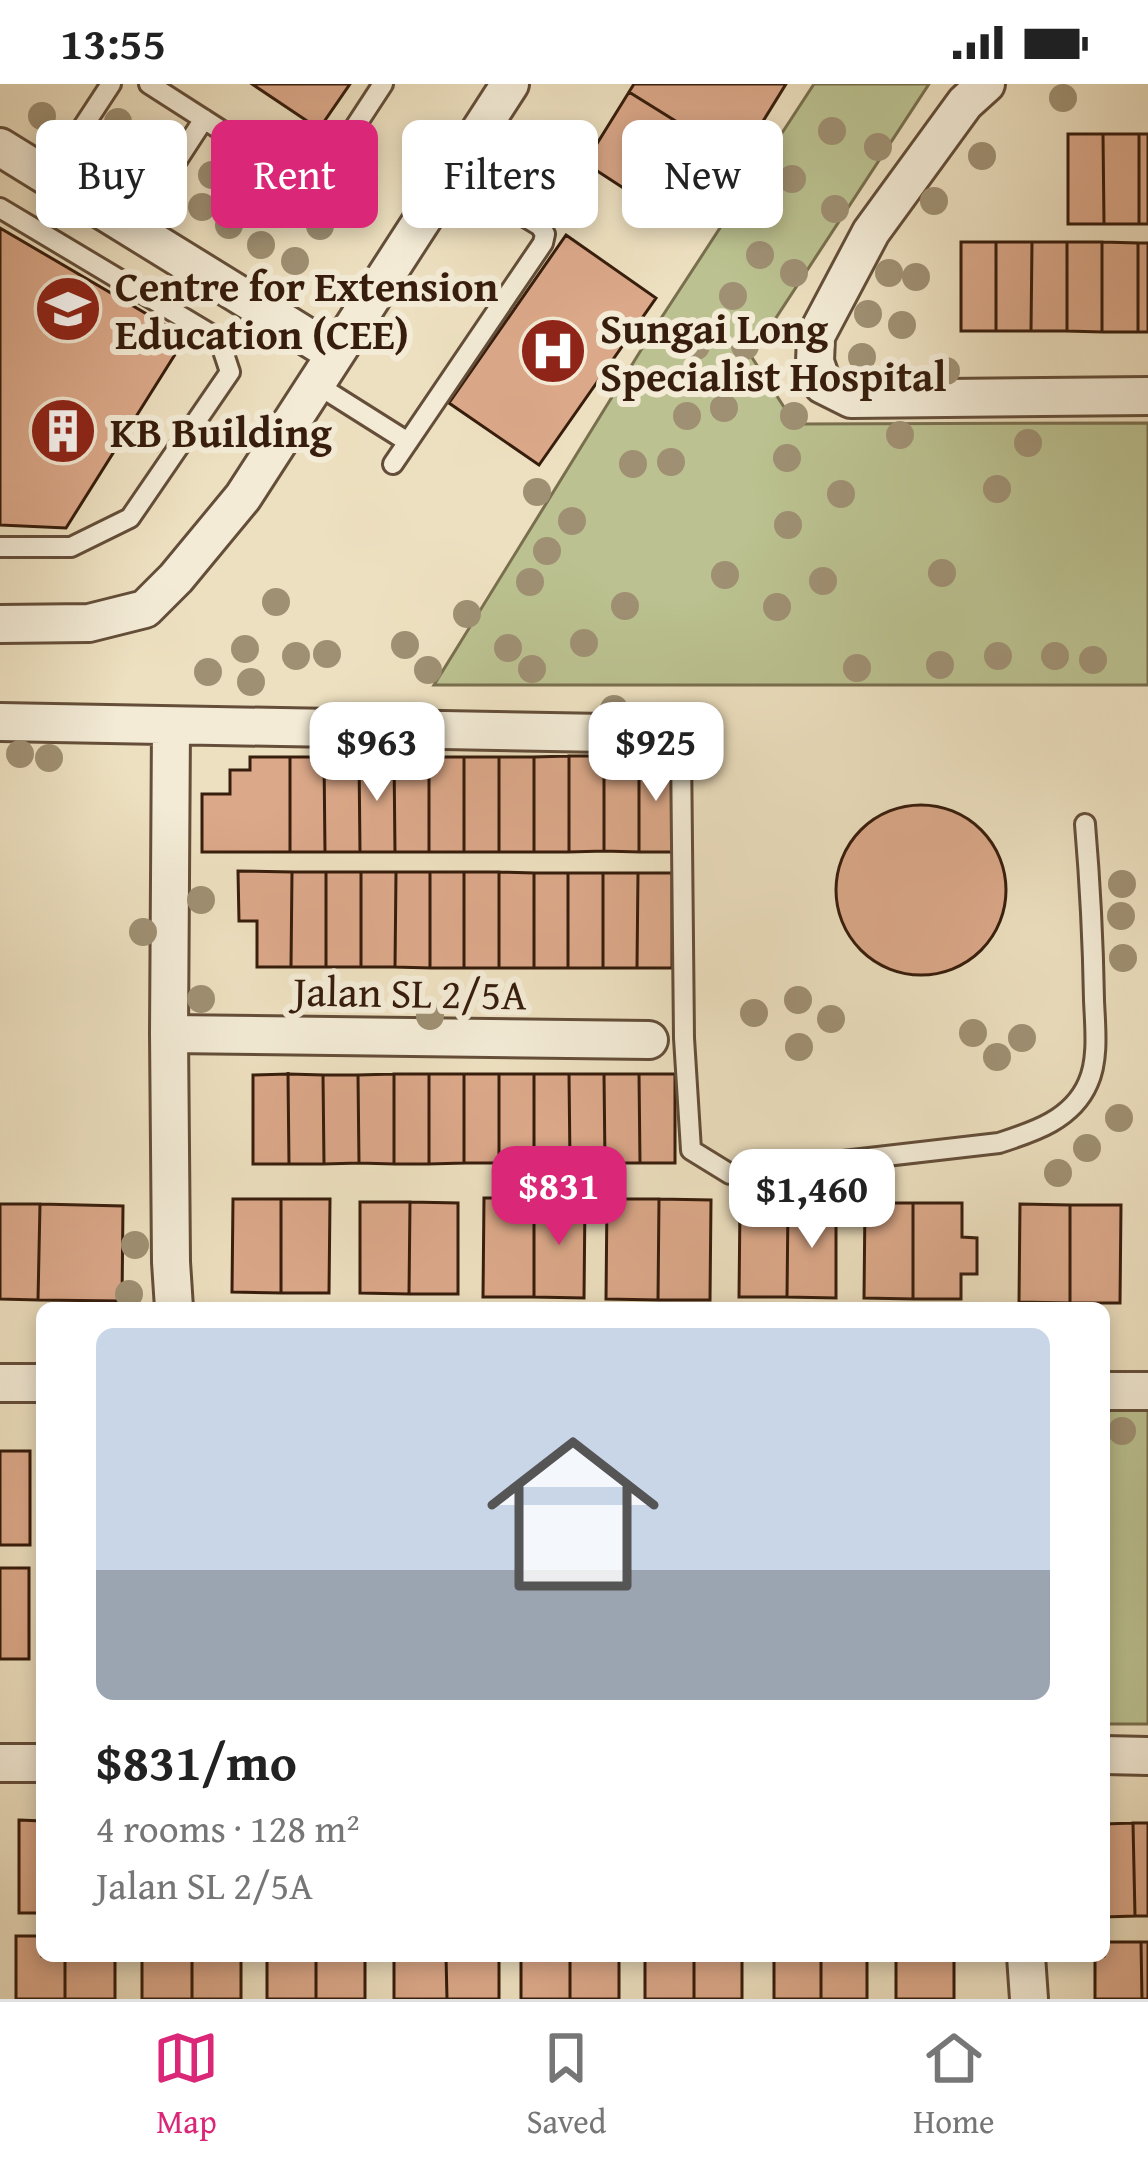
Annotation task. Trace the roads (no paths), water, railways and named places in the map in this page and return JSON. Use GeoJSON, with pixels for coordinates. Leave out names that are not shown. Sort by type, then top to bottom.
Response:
{"type":"FeatureCollection","features":[{"type":"Feature","properties":{"kind":"street"},"geometry":{"type":"LineString","coordinates":[[486,120],[510,84]]}},
{"type":"Feature","properties":{"kind":"street"},"geometry":{"type":"LineString","coordinates":[[986,84],[964,104],[871,232],[816,336],[815,362],[823,385],[851,399],[1148,396]]}},
{"type":"Feature","properties":{"kind":"street"},"geometry":{"type":"LineString","coordinates":[[0,147],[36,169]]}},
{"type":"Feature","properties":{"kind":"street"},"geometry":{"type":"LineString","coordinates":[[133,228],[326,369]]}},
{"type":"Feature","properties":{"kind":"street"},"geometry":{"type":"LineString","coordinates":[[0,624],[89,623],[145,609],[243,497],[416,228]]}},
{"type":"Feature","properties":{"kind":"street"},"geometry":{"type":"LineString","coordinates":[[0,722],[661,734]]}},
{"type":"Feature","properties":{"kind":"street"},"geometry":{"type":"LineString","coordinates":[[171,726],[174,1302]]}},
{"type":"Feature","properties":{"kind":"street","name":"Jalan SL 2/5A"},"geometry":{"type":"LineString","coordinates":[[169,1034],[649,1040]]}},
{"type":"Feature","properties":{"kind":"street"},"geometry":{"type":"LineString","coordinates":[[0,1383],[36,1383]]}},
{"type":"Feature","properties":{"kind":"street"},"geometry":{"type":"LineString","coordinates":[[1110,1390],[1148,1391]]}},
{"type":"Feature","properties":{"kind":"street"},"geometry":{"type":"LineString","coordinates":[[1110,1755],[1148,1756]]}},
{"type":"Feature","properties":{"kind":"street"},"geometry":{"type":"LineString","coordinates":[[0,1762],[36,1763]]}},
{"type":"Feature","properties":{"kind":"street"},"geometry":{"type":"LineString","coordinates":[[1026,1962],[1029,1999]]}},
{"type":"Feature","properties":{"kind":"lane"},"geometry":{"type":"LineString","coordinates":[[88,120],[111,84]]}},
{"type":"Feature","properties":{"kind":"lane"},"geometry":{"type":"LineString","coordinates":[[149,84],[280,168],[293,169],[332,162],[383,84]]}},
{"type":"Feature","properties":{"kind":"lane"},"geometry":{"type":"LineString","coordinates":[[187,145],[204,119]]}},
{"type":"Feature","properties":{"kind":"lane"},"geometry":{"type":"LineString","coordinates":[[0,208],[219,339],[230,372],[130,518],[71,547],[0,547]]}},
{"type":"Feature","properties":{"kind":"lane"},"geometry":{"type":"LineString","coordinates":[[394,464],[543,243],[541,228]]}},
{"type":"Feature","properties":{"kind":"lane"},"geometry":{"type":"LineString","coordinates":[[326,369],[408,442]]}},
{"type":"Feature","properties":{"kind":"lane"},"geometry":{"type":"LineString","coordinates":[[661,734],[681,746],[684,1038],[692,1150],[730,1174],[998,1143],[1063,1116],[1088,1085],[1093,1066],[1092,903],[1085,824]]}},
{"type":"Feature","properties":{"kind":"place","name":"Centre for Extension Education (CEE)"},"geometry":{"type":"Point","coordinates":[68,309]}},
{"type":"Feature","properties":{"kind":"place","name":"Sungai Long Specialist Hospital"},"geometry":{"type":"Point","coordinates":[553,351]}},
{"type":"Feature","properties":{"kind":"place","name":"KB Building"},"geometry":{"type":"Point","coordinates":[63,431]}}]}
